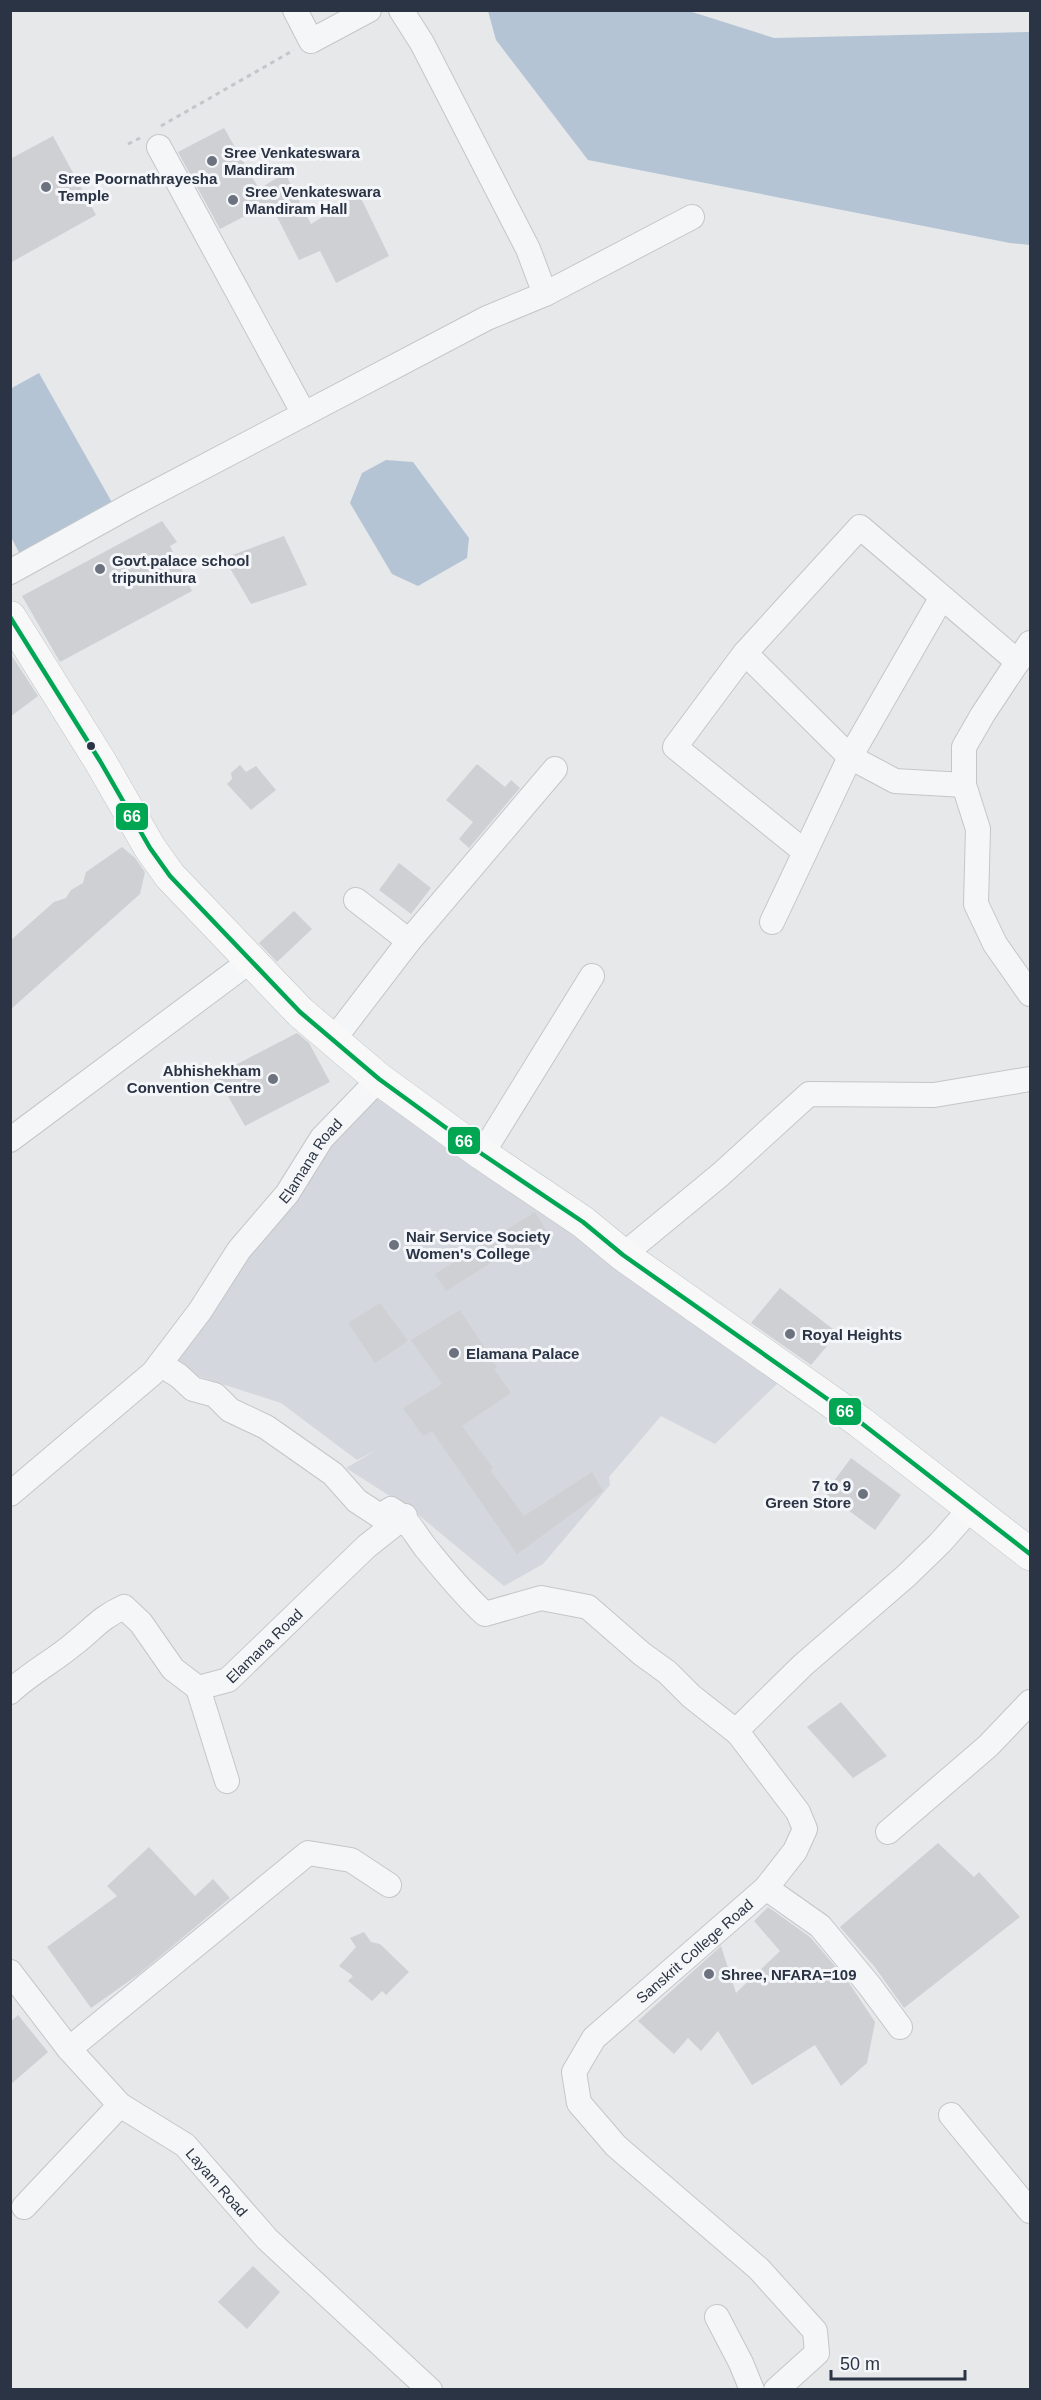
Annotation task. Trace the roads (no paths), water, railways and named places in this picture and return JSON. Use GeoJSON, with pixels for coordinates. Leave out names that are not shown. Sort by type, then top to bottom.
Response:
{"type":"FeatureCollection","features":[{"type":"Feature","properties":{"kind":"main road"},"geometry":{"type":"LineString","coordinates":[[13,627],[100,761],[150,848],[190,900],[300,1012],[379,1079],[482,1154],[583,1222],[623,1255],[860,1422],[1030,1554]]}},
{"type":"Feature","properties":{"kind":"street"},"geometry":{"type":"LineString","coordinates":[[295,10],[311,41],[369,10]]}},
{"type":"Feature","properties":{"kind":"street"},"geometry":{"type":"LineString","coordinates":[[400,10],[422,43],[528,249],[545,294]]}},
{"type":"Feature","properties":{"kind":"street"},"geometry":{"type":"LineString","coordinates":[[155,136],[304,414]]}},
{"type":"Feature","properties":{"kind":"street"},"geometry":{"type":"LineString","coordinates":[[10,572],[133,504],[487,318],[545,294],[692,217]]}},
{"type":"Feature","properties":{"kind":"street"},"geometry":{"type":"LineString","coordinates":[[805,852],[675,747],[745,653],[860,527],[942,597],[1027,649],[983,714],[964,747],[964,785],[978,830],[976,904],[995,944],[1030,994]]}},
{"type":"Feature","properties":{"kind":"street"},"geometry":{"type":"LineString","coordinates":[[772,922],[850,757],[942,597]]}},
{"type":"Feature","properties":{"kind":"street"},"geometry":{"type":"LineString","coordinates":[[745,653],[850,757],[895,781],[964,785]]}},
{"type":"Feature","properties":{"kind":"street"},"geometry":{"type":"LineString","coordinates":[[334,1039],[409,941],[555,769]]}},
{"type":"Feature","properties":{"kind":"street"},"geometry":{"type":"LineString","coordinates":[[356,900],[409,941]]}},
{"type":"Feature","properties":{"kind":"street"},"geometry":{"type":"LineString","coordinates":[[10,1140],[250,961]]}},
{"type":"Feature","properties":{"kind":"street"},"geometry":{"type":"LineString","coordinates":[[482,1154],[592,976]]}},
{"type":"Feature","properties":{"kind":"street","name":"Elamana Road"},"geometry":{"type":"LineString","coordinates":[[10,1494],[153,1373],[200,1311],[239,1250],[286,1194],[322,1138],[379,1079]]}},
{"type":"Feature","properties":{"kind":"street"},"geometry":{"type":"LineString","coordinates":[[623,1255],[720,1174],[809,1094],[934,1095],[1030,1079]]}},
{"type":"Feature","properties":{"kind":"street"},"geometry":{"type":"LineString","coordinates":[[160,1364],[179,1376],[193,1389],[215,1395],[230,1410],[266,1427],[333,1474],[357,1501],[380,1516],[391,1509],[405,1516],[412,1530],[465,1596],[485,1614],[541,1598],[588,1607],[738,1733],[741,1726],[803,1665],[865,1613],[940,1543],[971,1508]]}},
{"type":"Feature","properties":{"kind":"street","name":"Elamana Road"},"geometry":{"type":"LineString","coordinates":[[198,1688],[228,1680],[367,1546],[405,1516]]}},
{"type":"Feature","properties":{"kind":"street"},"geometry":{"type":"LineString","coordinates":[[10,1692],[28,1675],[75,1644],[104,1616],[124,1607],[141,1623],[173,1669],[198,1688],[208,1727],[227,1781]]}},
{"type":"Feature","properties":{"kind":"street"},"geometry":{"type":"LineString","coordinates":[[888,1832],[988,1746],[1030,1702]]}},
{"type":"Feature","properties":{"kind":"street","name":"Sanskrit College Road"},"geometry":{"type":"LineString","coordinates":[[738,1733],[798,1812],[805,1829],[795,1851],[766,1888],[594,2038],[574,2072],[579,2103],[616,2146],[759,2269],[815,2331],[817,2353],[776,2390]]}},
{"type":"Feature","properties":{"kind":"street"},"geometry":{"type":"LineString","coordinates":[[69,2049],[308,1853],[351,1860],[389,1885]]}},
{"type":"Feature","properties":{"kind":"street"},"geometry":{"type":"LineString","coordinates":[[766,1888],[820,1926],[869,1984],[900,2027]]}},
{"type":"Feature","properties":{"kind":"street","name":"Layam Road"},"geometry":{"type":"LineString","coordinates":[[10,1972],[69,2049],[120,2105],[185,2145],[267,2239],[429,2390]]}},
{"type":"Feature","properties":{"kind":"street"},"geometry":{"type":"LineString","coordinates":[[24,2207],[120,2105]]}},
{"type":"Feature","properties":{"kind":"street"},"geometry":{"type":"LineString","coordinates":[[951,2115],[1030,2211]]}},
{"type":"Feature","properties":{"kind":"street"},"geometry":{"type":"LineString","coordinates":[[717,2317],[752,2390]]}},
{"type":"Feature","properties":{"kind":"water"},"geometry":{"type":"Polygon","coordinates":[[[488,11],[689,11],[774,38],[1030,32],[1030,245],[1010,243],[588,160],[496,40],[488,11]]]}},
{"type":"Feature","properties":{"kind":"water"},"geometry":{"type":"Polygon","coordinates":[[[39,373],[114,506],[22,558],[11,537],[10,389],[39,373]]]}},
{"type":"Feature","properties":{"kind":"water"},"geometry":{"type":"Polygon","coordinates":[[[386,460],[413,462],[469,538],[467,558],[418,586],[392,574],[350,503],[362,473],[386,460]]]}},
{"type":"Feature","properties":{"kind":"place","name":"Sree Venkateswara Mandiram"},"geometry":{"type":"Point","coordinates":[212,161]}},
{"type":"Feature","properties":{"kind":"place","name":"Sree Poornathrayesha Temple"},"geometry":{"type":"Point","coordinates":[46,187]}},
{"type":"Feature","properties":{"kind":"place","name":"Sree Venkateswara Mandiram Hall"},"geometry":{"type":"Point","coordinates":[233,200]}},
{"type":"Feature","properties":{"kind":"place","name":"Govt.palace school tripunithura"},"geometry":{"type":"Point","coordinates":[100,569]}},
{"type":"Feature","properties":{"kind":"place","name":"Abhishekham Convention Centre"},"geometry":{"type":"Point","coordinates":[273,1079]}},
{"type":"Feature","properties":{"kind":"place","name":"Nair Service Society Women's College"},"geometry":{"type":"Point","coordinates":[394,1245]}},
{"type":"Feature","properties":{"kind":"place","name":"Royal Heights"},"geometry":{"type":"Point","coordinates":[790,1334]}},
{"type":"Feature","properties":{"kind":"place","name":"Elamana Palace"},"geometry":{"type":"Point","coordinates":[454,1353]}},
{"type":"Feature","properties":{"kind":"place","name":"7 to 9 Green Store"},"geometry":{"type":"Point","coordinates":[863,1494]}},
{"type":"Feature","properties":{"kind":"place","name":"Shree, NFARA=109"},"geometry":{"type":"Point","coordinates":[709,1974]}}]}
